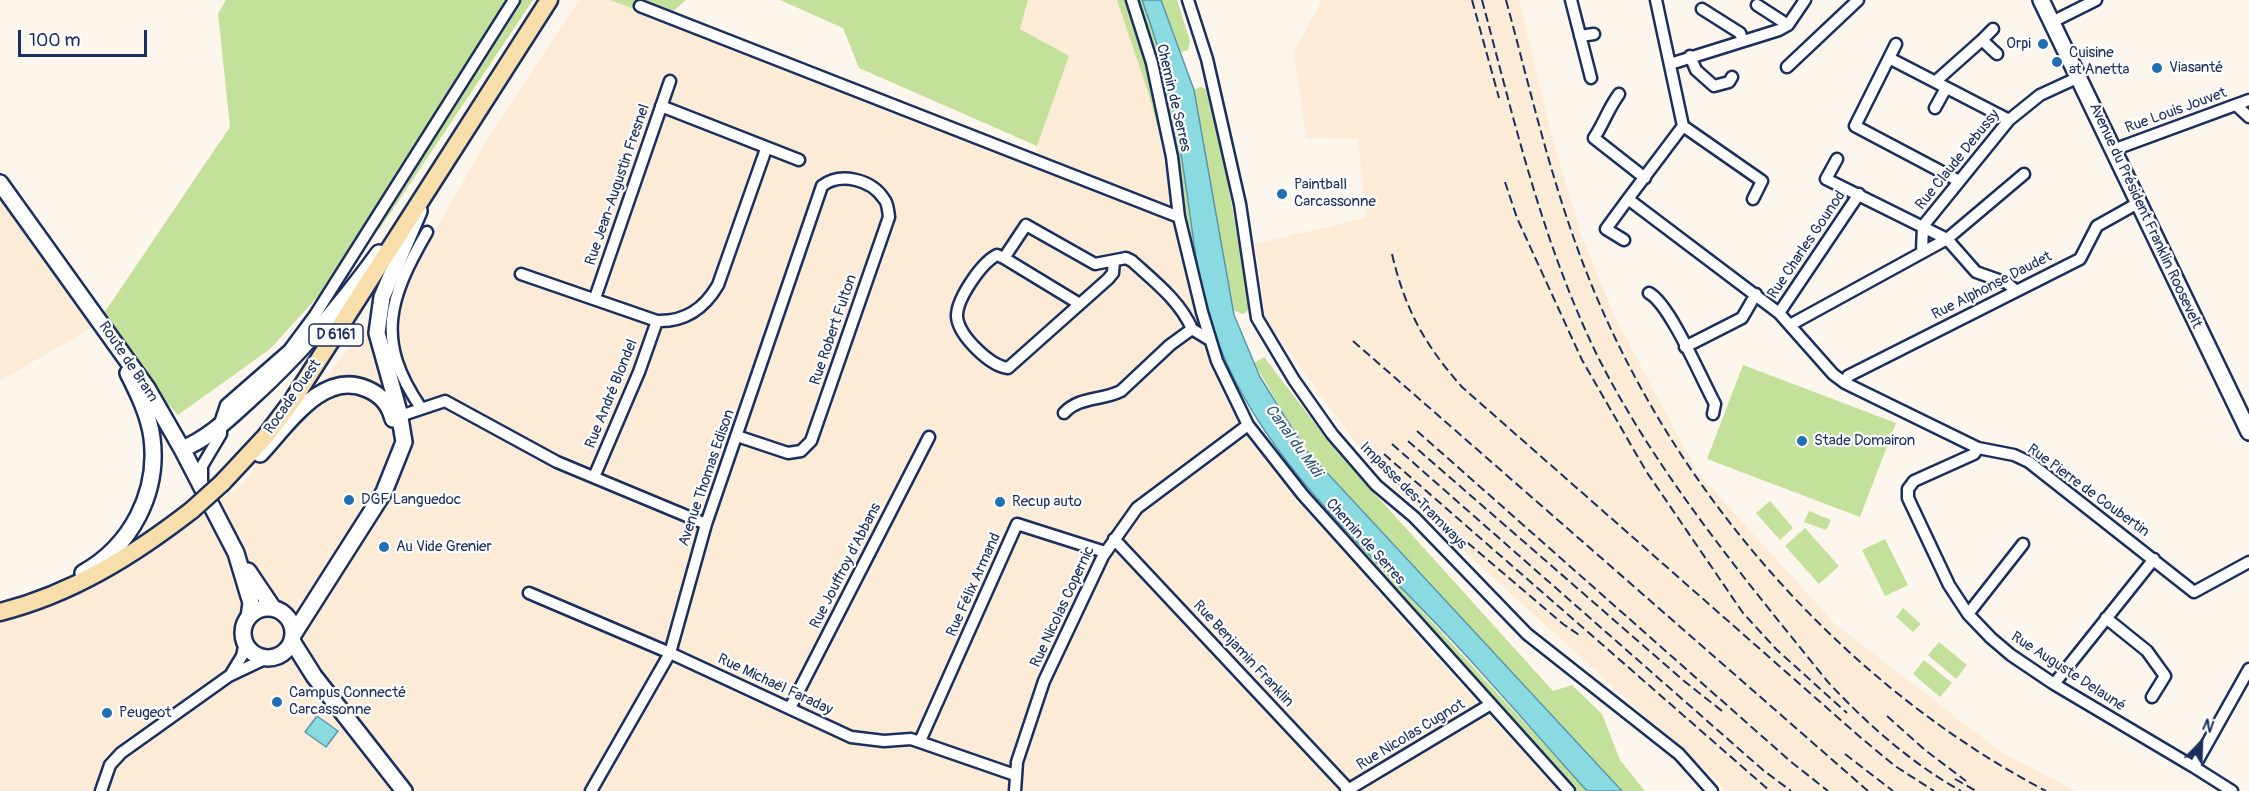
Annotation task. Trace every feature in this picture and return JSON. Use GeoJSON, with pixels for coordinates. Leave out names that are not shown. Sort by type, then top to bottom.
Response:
{"type":"FeatureCollection","features":[{"type":"Feature","properties":{"kind":"main road","name":"Rocade Ouest"},"geometry":{"type":"LineString","coordinates":[[2,612],[65,590],[124,558],[192,510],[240,467],[293,400],[549,0]]}},
{"type":"Feature","properties":{"kind":"main road","name":"Avenue du Président Franklin Roosevelt"},"geometry":{"type":"LineString","coordinates":[[2041,0],[2249,432]]}},
{"type":"Feature","properties":{"kind":"main road","name":"Route de Bram"},"geometry":{"type":"LineString","coordinates":[[0,183],[147,388],[182,449],[236,554],[277,610],[291,622],[292,638],[314,676],[404,791]]}},
{"type":"Feature","properties":{"kind":"main road"},"geometry":{"type":"LineString","coordinates":[[182,449],[222,425],[274,377],[324,325],[394,231],[424,197]]}},
{"type":"Feature","properties":{"kind":"main road"},"geometry":{"type":"LineString","coordinates":[[271,657],[282,653],[292,638],[316,596],[384,492],[399,458],[404,442],[399,412],[377,333],[382,297],[424,197]]}},
{"type":"Feature","properties":{"kind":"main road"},"geometry":{"type":"LineString","coordinates":[[2,612],[97,565],[132,529],[146,502],[153,473],[152,437],[141,400],[109,332]]}},
{"type":"Feature","properties":{"kind":"main road"},"geometry":{"type":"LineString","coordinates":[[240,467],[254,460],[305,405],[327,389],[344,385],[360,386],[376,393],[387,403],[397,433],[399,458]]}},
{"type":"Feature","properties":{"kind":"main road","name":"Route de Bram"},"geometry":{"type":"LineString","coordinates":[[236,554],[251,603],[244,629],[245,642],[254,653],[271,657],[314,676]]}},
{"type":"Feature","properties":{"kind":"main road"},"geometry":{"type":"LineString","coordinates":[[249,617],[260,609],[277,610],[303,605],[316,596]]}},
{"type":"Feature","properties":{"kind":"street"},"geometry":{"type":"LineString","coordinates":[[204,491],[202,466],[221,434],[226,405],[274,366],[315,315],[514,0]]}},
{"type":"Feature","properties":{"kind":"street","name":"Chemin de Serres"},"geometry":{"type":"LineString","coordinates":[[1132,0],[1152,63],[1172,157],[1179,217],[1210,340],[1217,361],[1248,425],[1303,495],[1569,791]]}},
{"type":"Feature","properties":{"kind":"street","name":"Impasse des Tramways"},"geometry":{"type":"LineString","coordinates":[[1188,0],[1207,59],[1240,204],[1257,318],[1294,380],[1332,434],[1376,484],[1414,517],[1527,634],[1679,754],[1712,791]]}},
{"type":"Feature","properties":{"kind":"street"},"geometry":{"type":"LineString","coordinates":[[1571,0],[1591,78]]}},
{"type":"Feature","properties":{"kind":"street"},"geometry":{"type":"LineString","coordinates":[[1656,0],[1683,126],[1762,181],[1753,199]]}},
{"type":"Feature","properties":{"kind":"street"},"geometry":{"type":"LineString","coordinates":[[1670,64],[1788,25],[1805,0]]}},
{"type":"Feature","properties":{"kind":"street"},"geometry":{"type":"LineString","coordinates":[[1787,67],[1858,0]]}},
{"type":"Feature","properties":{"kind":"street"},"geometry":{"type":"LineString","coordinates":[[2052,22],[2096,0]]}},
{"type":"Feature","properties":{"kind":"street"},"geometry":{"type":"LineString","coordinates":[[1757,5],[1788,25]]}},
{"type":"Feature","properties":{"kind":"street"},"geometry":{"type":"LineString","coordinates":[[640,6],[1179,217]]}},
{"type":"Feature","properties":{"kind":"street"},"geometry":{"type":"LineString","coordinates":[[1702,9],[1740,33],[1743,41]]}},
{"type":"Feature","properties":{"kind":"street"},"geometry":{"type":"LineString","coordinates":[[1936,81],[1994,29]]}},
{"type":"Feature","properties":{"kind":"street"},"geometry":{"type":"LineString","coordinates":[[1580,36],[1594,34]]}},
{"type":"Feature","properties":{"kind":"street"},"geometry":{"type":"LineString","coordinates":[[1982,40],[1997,54]]}},
{"type":"Feature","properties":{"kind":"street"},"geometry":{"type":"LineString","coordinates":[[1896,44],[1855,126],[1959,181]]}},
{"type":"Feature","properties":{"kind":"street"},"geometry":{"type":"LineString","coordinates":[[1690,56],[1696,70],[1714,87],[1729,82],[1732,77]]}},
{"type":"Feature","properties":{"kind":"street"},"geometry":{"type":"LineString","coordinates":[[1889,58],[2009,120]]}},
{"type":"Feature","properties":{"kind":"street","name":"Rue Claude Debussy"},"geometry":{"type":"LineString","coordinates":[[1923,226],[2009,120],[2040,95],[2079,77]]}},
{"type":"Feature","properties":{"kind":"street","name":"Rue Jean-Augustin Fresnel"},"geometry":{"type":"LineString","coordinates":[[595,298],[670,81]]}},
{"type":"Feature","properties":{"kind":"street"},"geometry":{"type":"LineString","coordinates":[[1935,108],[1946,88]]}},
{"type":"Feature","properties":{"kind":"street"},"geometry":{"type":"LineString","coordinates":[[1619,94],[1607,111],[1605,123],[1594,138],[1645,178]]}},
{"type":"Feature","properties":{"kind":"street","name":"Rue Louis Jouvet"},"geometry":{"type":"LineString","coordinates":[[2113,150],[2249,100]]}},
{"type":"Feature","properties":{"kind":"street"},"geometry":{"type":"LineString","coordinates":[[2236,105],[2249,117]]}},
{"type":"Feature","properties":{"kind":"street"},"geometry":{"type":"LineString","coordinates":[[661,106],[799,160]]}},
{"type":"Feature","properties":{"kind":"street"},"geometry":{"type":"LineString","coordinates":[[1624,240],[1606,229],[1683,126]]}},
{"type":"Feature","properties":{"kind":"street"},"geometry":{"type":"LineString","coordinates":[[521,274],[657,321],[672,321],[690,315],[709,300],[718,285],[766,149]]}},
{"type":"Feature","properties":{"kind":"street"},"geometry":{"type":"LineString","coordinates":[[1837,159],[1826,179],[1947,239],[1976,272],[2007,284],[2015,290]]}},
{"type":"Feature","properties":{"kind":"street"},"geometry":{"type":"LineString","coordinates":[[1790,325],[1947,239],[2024,174]]}},
{"type":"Feature","properties":{"kind":"street","name":"Rue Robert Fulton"},"geometry":{"type":"LineString","coordinates":[[737,436],[788,453],[801,451],[811,441],[889,217],[886,200],[873,188],[842,176]]}},
{"type":"Feature","properties":{"kind":"street","name":"Avenue Thomas Edison"},"geometry":{"type":"LineString","coordinates":[[591,791],[670,653],[706,524],[815,203],[822,186],[831,179],[842,176]]}},
{"type":"Feature","properties":{"kind":"street","name":"Rue Charles Gounod"},"geometry":{"type":"LineString","coordinates":[[1779,313],[1859,194]]}},
{"type":"Feature","properties":{"kind":"street","name":"Rue Pierre de Coubertin"},"geometry":{"type":"LineString","coordinates":[[1628,199],[1779,313],[1833,374],[1978,448],[2014,455],[2029,462],[2194,592],[2249,562]]}},
{"type":"Feature","properties":{"kind":"street","name":"Rue Alphonse Daudet"},"geometry":{"type":"LineString","coordinates":[[1845,382],[1848,376],[2080,259],[2097,226],[2138,202]]}},
{"type":"Feature","properties":{"kind":"street"},"geometry":{"type":"LineString","coordinates":[[1004,258],[1026,225],[1095,264],[1126,258],[1165,291],[1187,317],[1192,329],[1210,340]]}},
{"type":"Feature","properties":{"kind":"street"},"geometry":{"type":"LineString","coordinates":[[1922,252],[1923,226]]}},
{"type":"Feature","properties":{"kind":"street"},"geometry":{"type":"LineString","coordinates":[[421,408],[412,395],[396,357],[391,314],[405,271],[427,232]]}},
{"type":"Feature","properties":{"kind":"street"},"geometry":{"type":"LineString","coordinates":[[1078,303],[997,255],[990,259],[971,281],[957,315],[960,327],[976,349],[997,367],[1008,368],[1064,321],[1078,303],[1113,273],[1114,261]]}},
{"type":"Feature","properties":{"kind":"street"},"geometry":{"type":"LineString","coordinates":[[1649,293],[1659,298],[1685,347],[1715,404],[1713,414]]}},
{"type":"Feature","properties":{"kind":"street"},"geometry":{"type":"LineString","coordinates":[[1685,347],[1742,318],[1754,293]]}},
{"type":"Feature","properties":{"kind":"street","name":"Rue André Blondel"},"geometry":{"type":"LineString","coordinates":[[594,477],[639,372],[657,321]]}},
{"type":"Feature","properties":{"kind":"street"},"geometry":{"type":"LineString","coordinates":[[1064,413],[1080,400],[1113,395],[1121,391],[1170,345],[1192,329]]}},
{"type":"Feature","properties":{"kind":"street"},"geometry":{"type":"LineString","coordinates":[[399,412],[406,414],[445,401],[557,462],[706,524]]}},
{"type":"Feature","properties":{"kind":"street"},"geometry":{"type":"LineString","coordinates":[[404,442],[412,420],[421,408]]}},
{"type":"Feature","properties":{"kind":"street","name":"Rue Nicolas Copernic"},"geometry":{"type":"LineString","coordinates":[[1015,791],[1015,775],[1044,681],[1105,552],[1137,508],[1248,425]]}},
{"type":"Feature","properties":{"kind":"street","name":"Rue Jouffroy d'Abbans"},"geometry":{"type":"LineString","coordinates":[[790,708],[929,437]]}},
{"type":"Feature","properties":{"kind":"street","name":"Rue Auguste Delauné"},"geometry":{"type":"LineString","coordinates":[[1978,448],[1974,454],[1914,481],[1908,489],[1908,498],[1927,542],[1949,585],[1968,614],[2011,655],[2054,684],[2232,791]]}},
{"type":"Feature","properties":{"kind":"street","name":"Rue Félix Armand"},"geometry":{"type":"LineString","coordinates":[[920,741],[1017,525],[1105,552]]}},
{"type":"Feature","properties":{"kind":"street","name":"Rue Benjamin Franklin"},"geometry":{"type":"LineString","coordinates":[[1114,539],[1348,790]]}},
{"type":"Feature","properties":{"kind":"street"},"geometry":{"type":"LineString","coordinates":[[1968,614],[2023,544]]}},
{"type":"Feature","properties":{"kind":"street"},"geometry":{"type":"LineString","coordinates":[[2054,684],[2154,559]]}},
{"type":"Feature","properties":{"kind":"street","name":"Rue Michaël Faraday"},"geometry":{"type":"LineString","coordinates":[[529,593],[670,653],[850,737],[884,741],[911,739],[920,741],[1015,775]]}},
{"type":"Feature","properties":{"kind":"street"},"geometry":{"type":"LineString","coordinates":[[2106,618],[2147,651],[2165,676],[2152,697]]}},
{"type":"Feature","properties":{"kind":"street"},"geometry":{"type":"LineString","coordinates":[[229,676],[242,656],[245,642]]}},
{"type":"Feature","properties":{"kind":"street"},"geometry":{"type":"LineString","coordinates":[[101,791],[110,765],[121,753],[229,676],[271,657]]}},
{"type":"Feature","properties":{"kind":"street"},"geometry":{"type":"LineString","coordinates":[[2194,767],[2249,669]]}},
{"type":"Feature","properties":{"kind":"street","name":"Rue Nicolas Cugnot"},"geometry":{"type":"LineString","coordinates":[[1348,790],[1491,704]]}},
{"type":"Feature","properties":{"kind":"shaded area"},"geometry":{"type":"Polygon","coordinates":[[[579,0],[610,0],[1030,165],[1069,56],[1020,29],[1028,0],[1123,0],[1146,63],[1188,289],[1223,394],[1248,436],[1409,628],[1559,791],[0,791],[0,622],[137,562],[242,485],[418,260],[487,140],[579,0]]]}},
{"type":"Feature","properties":{"kind":"shaded area"},"geometry":{"type":"Polygon","coordinates":[[[1322,0],[1519,0],[1552,138],[1581,234],[1614,315],[1697,472],[1835,624],[2001,752],[2075,791],[1723,791],[1720,784],[1397,490],[1361,450],[1266,320],[1255,244],[1366,218],[1358,139],[1306,138],[1294,52],[1322,0]]]}},
{"type":"Feature","properties":{"kind":"shaded area"},"geometry":{"type":"Polygon","coordinates":[[[0,197],[19,219],[96,325],[0,381],[0,197]]]}},
{"type":"Feature","properties":{"kind":"green space"},"geometry":{"type":"Polygon","coordinates":[[[226,0],[533,0],[381,227],[270,349],[178,415],[96,325],[230,127],[218,14],[226,0]]]}},
{"type":"Feature","properties":{"kind":"green space"},"geometry":{"type":"Polygon","coordinates":[[[610,0],[686,0],[663,20],[610,0]]]}},
{"type":"Feature","properties":{"kind":"green space"},"geometry":{"type":"Polygon","coordinates":[[[780,0],[1028,0],[1020,29],[1069,56],[1037,146],[859,68],[843,28],[780,0]]]}},
{"type":"Feature","properties":{"kind":"green space"},"geometry":{"type":"Polygon","coordinates":[[[1117,0],[1142,0],[1153,33],[1178,136],[1199,275],[1184,268],[1165,155],[1148,92],[1117,0]]]}},
{"type":"Feature","properties":{"kind":"green space"},"geometry":{"type":"Polygon","coordinates":[[[1161,0],[1177,0],[1190,41],[1188,50],[1181,52],[1161,0]]]}},
{"type":"Feature","properties":{"kind":"green space"},"geometry":{"type":"Polygon","coordinates":[[[1200,87],[1207,89],[1222,150],[1250,309],[1243,314],[1233,310],[1194,90],[1200,87]]]}},
{"type":"Feature","properties":{"kind":"green space"},"geometry":{"type":"Polygon","coordinates":[[[1264,357],[1336,451],[1553,691],[1572,685],[1602,714],[1620,760],[1645,791],[1622,791],[1305,449],[1254,363],[1264,357]]]}},
{"type":"Feature","properties":{"kind":"green space","name":"Stade Domairon"},"geometry":{"type":"Polygon","coordinates":[[[1743,365],[1896,423],[1860,517],[1707,459],[1743,365]]]}},
{"type":"Feature","properties":{"kind":"green space"},"geometry":{"type":"Polygon","coordinates":[[[1318,498],[1587,791],[1572,791],[1314,500],[1318,498]]]}},
{"type":"Feature","properties":{"kind":"green space"},"geometry":{"type":"Polygon","coordinates":[[[1770,501],[1793,528],[1780,540],[1756,513],[1770,501]]]}},
{"type":"Feature","properties":{"kind":"green space"},"geometry":{"type":"Polygon","coordinates":[[[1809,511],[1831,520],[1826,530],[1804,522],[1809,511]]]}},
{"type":"Feature","properties":{"kind":"green space"},"geometry":{"type":"Polygon","coordinates":[[[1805,528],[1839,566],[1819,584],[1785,546],[1805,528]]]}},
{"type":"Feature","properties":{"kind":"green space"},"geometry":{"type":"Polygon","coordinates":[[[1885,539],[1908,585],[1885,596],[1862,550],[1885,539]]]}},
{"type":"Feature","properties":{"kind":"green space"},"geometry":{"type":"Polygon","coordinates":[[[1903,608],[1921,624],[1913,632],[1896,617],[1903,608]]]}},
{"type":"Feature","properties":{"kind":"green space"},"geometry":{"type":"Polygon","coordinates":[[[1939,642],[1967,665],[1956,679],[1928,655],[1939,642]]]}},
{"type":"Feature","properties":{"kind":"green space"},"geometry":{"type":"Polygon","coordinates":[[[1924,660],[1952,683],[1940,697],[1913,674],[1924,660]]]}},
{"type":"Feature","properties":{"kind":"water","name":"Canal du Midi"},"geometry":{"type":"Polygon","coordinates":[[[1142,0],[1161,0],[1194,90],[1234,315],[1260,377],[1305,449],[1622,791],[1587,791],[1464,653],[1311,492],[1253,413],[1230,371],[1207,309],[1196,257],[1174,116],[1164,69],[1142,0]]]}},
{"type":"Feature","properties":{"kind":"water"},"geometry":{"type":"Polygon","coordinates":[[[317,716],[338,731],[326,747],[305,732],[317,716]]]}},
{"type":"Feature","properties":{"kind":"railway"},"geometry":{"type":"LineString","coordinates":[[1472,0],[1499,98]]}},
{"type":"Feature","properties":{"kind":"railway"},"geometry":{"type":"LineString","coordinates":[[1482,0],[1531,180],[1560,267],[1596,353],[1646,440],[1703,523],[1828,682],[1890,742],[1961,791]]}},
{"type":"Feature","properties":{"kind":"railway"},"geometry":{"type":"LineString","coordinates":[[1506,0],[1544,144],[1578,251],[1628,364],[1671,439],[1720,510],[1775,578],[1836,640],[1902,697],[1972,747],[2046,791]]}},
{"type":"Feature","properties":{"kind":"railway"},"geometry":{"type":"LineString","coordinates":[[1505,182],[1517,218],[1582,360],[1646,471],[1743,613],[1777,650],[1847,713]]}},
{"type":"Feature","properties":{"kind":"railway"},"geometry":{"type":"LineString","coordinates":[[1392,254],[1403,292],[1418,325],[1437,356],[1462,387],[1860,737],[1895,766],[1934,791]]}},
{"type":"Feature","properties":{"kind":"railway"},"geometry":{"type":"LineString","coordinates":[[1353,341],[1868,791]]}},
{"type":"Feature","properties":{"kind":"railway"},"geometry":{"type":"LineString","coordinates":[[1417,431],[1790,761],[1828,791]]}},
{"type":"Feature","properties":{"kind":"railway"},"geometry":{"type":"LineString","coordinates":[[1408,441],[1684,681],[1722,711]]}},
{"type":"Feature","properties":{"kind":"railway"},"geometry":{"type":"LineString","coordinates":[[1392,444],[1763,770],[1791,791]]}},
{"type":"Feature","properties":{"kind":"railway"},"geometry":{"type":"LineString","coordinates":[[1384,454],[1770,791]]}},
{"type":"Feature","properties":{"kind":"railway"},"geometry":{"type":"LineString","coordinates":[[1375,464],[1563,624],[1582,637]]}},
{"type":"Feature","properties":{"kind":"railway"},"geometry":{"type":"LineString","coordinates":[[1887,716],[1925,750],[1966,781]]}},
{"type":"Feature","properties":{"kind":"railway"},"geometry":{"type":"LineString","coordinates":[[1845,754],[1893,791]]}},
{"type":"Feature","properties":{"kind":"railway"},"geometry":{"type":"LineString","coordinates":[[1955,779],[1976,791]]}},
{"type":"Feature","properties":{"kind":"place","name":"Orpi"},"geometry":{"type":"Point","coordinates":[2043,44]}},
{"type":"Feature","properties":{"kind":"place","name":"Cuisine at Anetta"},"geometry":{"type":"Point","coordinates":[2057,62]}},
{"type":"Feature","properties":{"kind":"place","name":"Viasanté"},"geometry":{"type":"Point","coordinates":[2157,68]}},
{"type":"Feature","properties":{"kind":"place","name":"Paintball Carcassonne"},"geometry":{"type":"Point","coordinates":[1282,194]}},
{"type":"Feature","properties":{"kind":"place","name":"Stade Domairon"},"geometry":{"type":"Point","coordinates":[1802,441]}},
{"type":"Feature","properties":{"kind":"place","name":"DGF Languedoc"},"geometry":{"type":"Point","coordinates":[349,500]}},
{"type":"Feature","properties":{"kind":"place","name":"Recup auto"},"geometry":{"type":"Point","coordinates":[1000,502]}},
{"type":"Feature","properties":{"kind":"place","name":"Au Vide Grenier"},"geometry":{"type":"Point","coordinates":[384,547]}},
{"type":"Feature","properties":{"kind":"place","name":"Campus Connecté Carcassonne"},"geometry":{"type":"Point","coordinates":[277,702]}},
{"type":"Feature","properties":{"kind":"place","name":"Peugeot"},"geometry":{"type":"Point","coordinates":[107,713]}}]}
